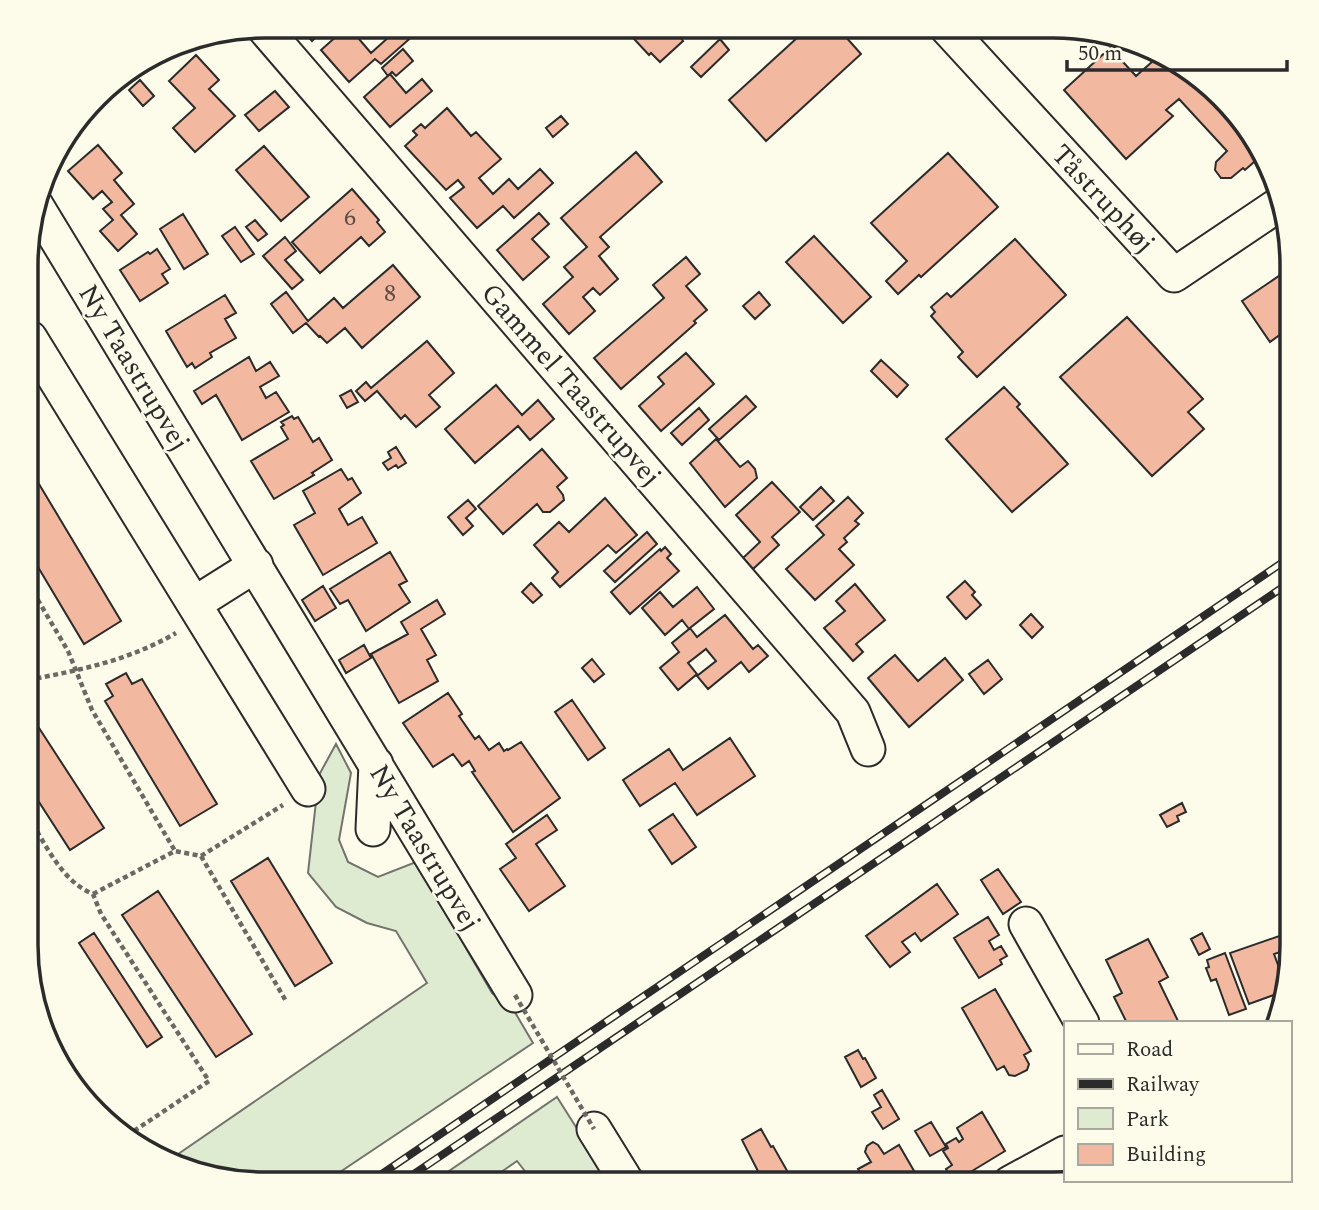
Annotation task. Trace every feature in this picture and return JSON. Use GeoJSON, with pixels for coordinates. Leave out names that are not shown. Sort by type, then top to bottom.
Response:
{"type":"FeatureCollection","features":[{"type":"Feature","properties":{"kind":"street","name":"Gammel Taastrupvej"},"geometry":{"type":"LineString","coordinates":[[272,38],[853,712],[868,749]]}},
{"type":"Feature","properties":{"kind":"street","name":"Tåstruphøj"},"geometry":{"type":"LineString","coordinates":[[957,39],[1174,275],[1273,209]]}},
{"type":"Feature","properties":{"kind":"street","name":"Ny Taastrupvej"},"geometry":{"type":"LineString","coordinates":[[44,218],[515,995]]}},
{"type":"Feature","properties":{"kind":"street"},"geometry":{"type":"LineString","coordinates":[[38,351],[308,789]]}},
{"type":"Feature","properties":{"kind":"street"},"geometry":{"type":"LineString","coordinates":[[198,611],[256,565]]}},
{"type":"Feature","properties":{"kind":"street"},"geometry":{"type":"LineString","coordinates":[[373,829],[376,764]]}},
{"type":"Feature","properties":{"kind":"street"},"geometry":{"type":"LineString","coordinates":[[1027,924],[1081,1021]]}},
{"type":"Feature","properties":{"kind":"street"},"geometry":{"type":"LineString","coordinates":[[594,1129],[620,1172]]}},
{"type":"Feature","properties":{"kind":"street"},"geometry":{"type":"LineString","coordinates":[[1032,1171],[1064,1154]]}},
{"type":"Feature","properties":{"kind":"path"},"geometry":{"type":"LineString","coordinates":[[38,601],[68,651],[92,710],[175,851]]}},
{"type":"Feature","properties":{"kind":"path"},"geometry":{"type":"LineString","coordinates":[[39,678],[75,671],[146,650],[198,611]]}},
{"type":"Feature","properties":{"kind":"path"},"geometry":{"type":"LineString","coordinates":[[93,894],[175,851],[201,856],[308,789]]}},
{"type":"Feature","properties":{"kind":"path"},"geometry":{"type":"LineString","coordinates":[[39,835],[66,876],[79,888],[93,894],[101,914],[209,1081],[135,1130]]}},
{"type":"Feature","properties":{"kind":"path"},"geometry":{"type":"LineString","coordinates":[[201,856],[286,1001]]}},
{"type":"Feature","properties":{"kind":"path"},"geometry":{"type":"LineString","coordinates":[[515,995],[594,1129]]}},
{"type":"Feature","properties":{"kind":"green space"},"geometry":{"type":"Polygon","coordinates":[[[336,744],[351,773],[339,840],[348,862],[378,877],[416,862],[492,993],[513,1009],[533,1043],[340,1172],[250,1171],[192,1159],[179,1154],[427,983],[396,931],[367,923],[336,907],[308,873],[319,775],[336,744]]]}},
{"type":"Feature","properties":{"kind":"green space"},"geometry":{"type":"Polygon","coordinates":[[[557,1097],[604,1172],[525,1172],[517,1161],[502,1172],[448,1172],[557,1097]]]}},
{"type":"Feature","properties":{"kind":"building"},"geometry":{"type":"Polygon","coordinates":[[[334,38],[360,38],[371,53],[388,38],[410,38],[381,64],[375,59],[349,82],[321,50],[334,38]]]}},
{"type":"Feature","properties":{"kind":"building"},"geometry":{"type":"Polygon","coordinates":[[[634,38],[681,39],[683,41],[660,62],[651,53],[649,55],[634,38]]]}},
{"type":"Feature","properties":{"kind":"building"},"geometry":{"type":"Polygon","coordinates":[[[720,39],[729,50],[701,77],[691,67],[720,39]]]}},
{"type":"Feature","properties":{"kind":"building"},"geometry":{"type":"Polygon","coordinates":[[[796,39],[847,39],[861,54],[766,141],[729,100],[796,39]]]}},
{"type":"Feature","properties":{"kind":"building"},"geometry":{"type":"Polygon","coordinates":[[[1110,48],[1136,76],[1153,61],[1192,85],[1203,95],[1234,127],[1255,161],[1231,178],[1221,178],[1215,170],[1216,162],[1227,151],[1179,99],[1166,110],[1173,116],[1126,159],[1064,90],[1110,48]]]}},
{"type":"Feature","properties":{"kind":"building"},"geometry":{"type":"Polygon","coordinates":[[[403,49],[413,61],[396,76],[392,72],[388,76],[382,68],[403,49]]]}},
{"type":"Feature","properties":{"kind":"building"},"geometry":{"type":"Polygon","coordinates":[[[196,55],[219,80],[209,89],[235,116],[195,152],[173,128],[195,108],[169,81],[196,55]]]}},
{"type":"Feature","properties":{"kind":"building"},"geometry":{"type":"Polygon","coordinates":[[[390,74],[406,93],[422,79],[432,91],[390,127],[364,97],[390,74]]]}},
{"type":"Feature","properties":{"kind":"building"},"geometry":{"type":"Polygon","coordinates":[[[140,80],[154,96],[143,106],[129,90],[140,80]]]}},
{"type":"Feature","properties":{"kind":"building"},"geometry":{"type":"Polygon","coordinates":[[[275,91],[289,107],[259,131],[245,115],[275,91]]]}},
{"type":"Feature","properties":{"kind":"building"},"geometry":{"type":"Polygon","coordinates":[[[447,108],[471,136],[476,132],[501,159],[479,178],[493,194],[509,179],[518,189],[540,169],[553,183],[514,218],[503,206],[477,228],[450,198],[464,187],[458,180],[446,190],[405,146],[417,135],[413,131],[421,124],[425,128],[447,108]]]}},
{"type":"Feature","properties":{"kind":"building"},"geometry":{"type":"Polygon","coordinates":[[[561,116],[568,124],[553,137],[546,128],[561,116]]]}},
{"type":"Feature","properties":{"kind":"building"},"geometry":{"type":"Polygon","coordinates":[[[98,145],[122,173],[114,180],[134,204],[121,215],[137,234],[118,251],[100,231],[113,220],[103,209],[112,202],[102,191],[93,199],[68,171],[98,145]]]}},
{"type":"Feature","properties":{"kind":"building"},"geometry":{"type":"Polygon","coordinates":[[[264,146],[309,197],[281,221],[236,170],[264,146]]]}},
{"type":"Feature","properties":{"kind":"building"},"geometry":{"type":"Polygon","coordinates":[[[636,152],[662,182],[600,237],[609,247],[599,256],[618,279],[600,295],[593,288],[583,297],[595,311],[569,334],[543,304],[573,277],[564,267],[587,247],[561,218],[636,152]]]}},
{"type":"Feature","properties":{"kind":"building"},"geometry":{"type":"Polygon","coordinates":[[[948,153],[998,207],[921,277],[919,275],[898,294],[886,281],[907,261],[871,223],[948,153]]]}},
{"type":"Feature","properties":{"kind":"building"},"geometry":{"type":"Polygon","coordinates":[[[352,189],[379,220],[377,222],[385,232],[369,246],[361,237],[320,273],[292,242],[352,189]]]}},
{"type":"Feature","properties":{"kind":"building"},"geometry":{"type":"Polygon","coordinates":[[[539,213],[549,224],[532,239],[549,257],[523,280],[497,250],[539,213]]]}},
{"type":"Feature","properties":{"kind":"building"},"geometry":{"type":"Polygon","coordinates":[[[183,214],[208,254],[184,269],[160,229],[183,214]]]}},
{"type":"Feature","properties":{"kind":"building"},"geometry":{"type":"Polygon","coordinates":[[[255,220],[267,234],[258,241],[246,227],[255,220]]]}},
{"type":"Feature","properties":{"kind":"building"},"geometry":{"type":"Polygon","coordinates":[[[235,227],[254,254],[241,262],[222,236],[235,227]]]}},
{"type":"Feature","properties":{"kind":"building"},"geometry":{"type":"Polygon","coordinates":[[[814,236],[871,297],[843,323],[786,262],[814,236]]]}},
{"type":"Feature","properties":{"kind":"building"},"geometry":{"type":"Polygon","coordinates":[[[285,237],[296,251],[285,260],[303,280],[292,289],[263,256],[285,237]]]}},
{"type":"Feature","properties":{"kind":"building"},"geometry":{"type":"Polygon","coordinates":[[[1015,239],[1066,295],[977,377],[958,357],[963,352],[931,316],[935,312],[931,307],[947,293],[951,297],[1015,239]]]}},
{"type":"Feature","properties":{"kind":"building"},"geometry":{"type":"Polygon","coordinates":[[[157,249],[170,269],[162,274],[168,283],[140,301],[120,270],[157,249]]]}},
{"type":"Feature","properties":{"kind":"building"},"geometry":{"type":"Polygon","coordinates":[[[686,257],[700,274],[686,286],[707,310],[694,321],[696,323],[621,389],[594,358],[664,298],[653,285],[686,257]]]}},
{"type":"Feature","properties":{"kind":"building"},"geometry":{"type":"Polygon","coordinates":[[[393,265],[420,297],[362,348],[345,328],[327,343],[306,323],[293,333],[271,304],[286,292],[308,321],[334,298],[343,308],[393,265]]]}},
{"type":"Feature","properties":{"kind":"building"},"geometry":{"type":"Polygon","coordinates":[[[1280,275],[1280,335],[1270,342],[1242,301],[1280,275]]]}},
{"type":"Feature","properties":{"kind":"building"},"geometry":{"type":"Polygon","coordinates":[[[759,292],[770,305],[755,319],[743,306],[759,292]]]}},
{"type":"Feature","properties":{"kind":"building"},"geometry":{"type":"Polygon","coordinates":[[[225,295],[236,313],[225,319],[236,338],[210,353],[212,357],[195,368],[192,363],[187,367],[166,331],[225,295]]]}},
{"type":"Feature","properties":{"kind":"building"},"geometry":{"type":"Polygon","coordinates":[[[1127,317],[1203,399],[1188,412],[1204,429],[1152,476],[1060,377],[1127,317]]]}},
{"type":"Feature","properties":{"kind":"building"},"geometry":{"type":"Polygon","coordinates":[[[427,341],[454,373],[429,395],[440,407],[416,427],[405,415],[401,419],[377,391],[365,401],[356,391],[366,382],[371,388],[427,341]]]}},
{"type":"Feature","properties":{"kind":"building"},"geometry":{"type":"Polygon","coordinates":[[[686,353],[714,384],[661,431],[639,406],[664,384],[658,377],[686,353]]]}},
{"type":"Feature","properties":{"kind":"building"},"geometry":{"type":"Polygon","coordinates":[[[249,357],[256,371],[270,362],[279,376],[260,387],[266,398],[276,392],[289,412],[242,440],[216,395],[202,404],[194,391],[249,357]]]}},
{"type":"Feature","properties":{"kind":"building"},"geometry":{"type":"Polygon","coordinates":[[[881,360],[908,385],[897,397],[871,371],[881,360]]]}},
{"type":"Feature","properties":{"kind":"building"},"geometry":{"type":"Polygon","coordinates":[[[496,385],[522,415],[538,400],[554,419],[530,440],[518,426],[475,463],[445,429],[496,385]]]}},
{"type":"Feature","properties":{"kind":"building"},"geometry":{"type":"Polygon","coordinates":[[[1004,387],[1020,404],[1017,407],[1068,464],[1012,512],[946,439],[1004,387]]]}},
{"type":"Feature","properties":{"kind":"building"},"geometry":{"type":"Polygon","coordinates":[[[351,390],[358,402],[347,408],[340,396],[351,390]]]}},
{"type":"Feature","properties":{"kind":"building"},"geometry":{"type":"Polygon","coordinates":[[[746,396],[756,407],[719,440],[709,429],[746,396]]]}},
{"type":"Feature","properties":{"kind":"building"},"geometry":{"type":"Polygon","coordinates":[[[699,408],[709,420],[682,445],[671,433],[699,408]]]}},
{"type":"Feature","properties":{"kind":"building"},"geometry":{"type":"Polygon","coordinates":[[[292,416],[294,419],[298,417],[313,442],[319,438],[332,460],[312,473],[314,475],[274,499],[251,461],[288,439],[281,422],[292,416]]]}},
{"type":"Feature","properties":{"kind":"building"},"geometry":{"type":"Polygon","coordinates":[[[716,439],[740,467],[748,461],[755,469],[757,478],[725,507],[690,463],[716,439]]]}},
{"type":"Feature","properties":{"kind":"building"},"geometry":{"type":"Polygon","coordinates":[[[396,447],[406,463],[388,470],[383,463],[391,458],[388,452],[396,447]]]}},
{"type":"Feature","properties":{"kind":"building"},"geometry":{"type":"Polygon","coordinates":[[[542,449],[567,478],[557,487],[564,500],[550,512],[543,512],[537,504],[503,534],[478,506],[542,449]]]}},
{"type":"Feature","properties":{"kind":"building"},"geometry":{"type":"Polygon","coordinates":[[[341,469],[348,480],[352,478],[361,493],[339,509],[348,525],[362,517],[377,543],[323,575],[294,525],[315,513],[303,491],[341,469]]]}},
{"type":"Feature","properties":{"kind":"building"},"geometry":{"type":"Polygon","coordinates":[[[772,482],[800,512],[772,537],[779,545],[753,569],[743,558],[760,542],[736,515],[772,482]]]}},
{"type":"Feature","properties":{"kind":"building"},"geometry":{"type":"Polygon","coordinates":[[[38,483],[121,621],[84,644],[38,568],[38,483]]]}},
{"type":"Feature","properties":{"kind":"building"},"geometry":{"type":"Polygon","coordinates":[[[821,487],[834,501],[813,520],[800,507],[821,487]]]}},
{"type":"Feature","properties":{"kind":"building"},"geometry":{"type":"Polygon","coordinates":[[[848,497],[863,513],[855,521],[859,524],[844,538],[847,542],[839,549],[854,565],[815,600],[786,569],[824,535],[816,526],[848,497]]]}},
{"type":"Feature","properties":{"kind":"building"},"geometry":{"type":"Polygon","coordinates":[[[605,498],[637,535],[616,553],[608,545],[560,587],[552,578],[558,572],[534,545],[559,522],[569,532],[605,498]]]}},
{"type":"Feature","properties":{"kind":"building"},"geometry":{"type":"Polygon","coordinates":[[[468,500],[476,509],[466,518],[473,526],[463,535],[448,517],[468,500]]]}},
{"type":"Feature","properties":{"kind":"building"},"geometry":{"type":"Polygon","coordinates":[[[647,532],[657,544],[615,582],[604,571],[647,532]]]}},
{"type":"Feature","properties":{"kind":"building"},"geometry":{"type":"Polygon","coordinates":[[[665,547],[671,554],[667,558],[679,571],[630,614],[611,592],[665,547]]]}},
{"type":"Feature","properties":{"kind":"building"},"geometry":{"type":"Polygon","coordinates":[[[390,552],[407,581],[399,585],[410,602],[366,631],[348,600],[340,604],[330,589],[390,552]]]}},
{"type":"Feature","properties":{"kind":"building"},"geometry":{"type":"Polygon","coordinates":[[[965,581],[975,592],[972,595],[981,605],[966,619],[947,597],[965,581]]]}},
{"type":"Feature","properties":{"kind":"building"},"geometry":{"type":"Polygon","coordinates":[[[531,583],[542,595],[533,603],[522,592],[531,583]]]}},
{"type":"Feature","properties":{"kind":"building"},"geometry":{"type":"Polygon","coordinates":[[[855,584],[885,620],[856,644],[863,652],[853,661],[824,628],[845,611],[836,601],[855,584]]]}},
{"type":"Feature","properties":{"kind":"building"},"geometry":{"type":"Polygon","coordinates":[[[323,586],[336,608],[315,621],[302,600],[323,586]]]}},
{"type":"Feature","properties":{"kind":"building"},"geometry":{"type":"Polygon","coordinates":[[[697,587],[714,609],[690,628],[697,637],[725,615],[753,649],[758,645],[768,656],[749,672],[741,662],[708,689],[697,676],[716,661],[706,649],[688,663],[697,674],[678,690],[660,668],[679,652],[672,643],[689,629],[682,620],[665,635],[642,608],[660,592],[673,607],[697,587]]]}},
{"type":"Feature","properties":{"kind":"building"},"geometry":{"type":"Polygon","coordinates":[[[437,600],[445,614],[421,629],[436,655],[427,660],[438,681],[399,703],[371,654],[408,634],[401,622],[437,600]]]}},
{"type":"Feature","properties":{"kind":"building"},"geometry":{"type":"Polygon","coordinates":[[[1031,614],[1043,627],[1032,638],[1020,625],[1031,614]]]}},
{"type":"Feature","properties":{"kind":"building"},"geometry":{"type":"Polygon","coordinates":[[[364,645],[371,658],[346,673],[339,660],[364,645]]]}},
{"type":"Feature","properties":{"kind":"building"},"geometry":{"type":"Polygon","coordinates":[[[895,655],[918,681],[945,658],[963,680],[909,727],[868,678],[895,655]]]}},
{"type":"Feature","properties":{"kind":"building"},"geometry":{"type":"Polygon","coordinates":[[[592,659],[604,674],[594,682],[582,668],[592,659]]]}},
{"type":"Feature","properties":{"kind":"building"},"geometry":{"type":"Polygon","coordinates":[[[988,660],[1002,679],[984,694],[969,674],[988,660]]]}},
{"type":"Feature","properties":{"kind":"building"},"geometry":{"type":"Polygon","coordinates":[[[126,673],[132,684],[142,679],[217,804],[180,826],[105,701],[113,696],[106,684],[126,673]]]}},
{"type":"Feature","properties":{"kind":"building"},"geometry":{"type":"Polygon","coordinates":[[[448,693],[462,714],[459,716],[475,739],[479,736],[489,750],[499,743],[504,751],[521,742],[560,798],[513,832],[472,772],[475,771],[469,761],[462,766],[453,754],[433,767],[403,723],[448,693]]]}},
{"type":"Feature","properties":{"kind":"building"},"geometry":{"type":"Polygon","coordinates":[[[572,700],[605,748],[588,760],[555,712],[572,700]]]}},
{"type":"Feature","properties":{"kind":"building"},"geometry":{"type":"Polygon","coordinates":[[[39,727],[104,828],[70,850],[39,802],[39,727]]]}},
{"type":"Feature","properties":{"kind":"building"},"geometry":{"type":"Polygon","coordinates":[[[730,738],[755,776],[697,815],[675,783],[640,806],[623,780],[669,749],[683,770],[730,738]]]}},
{"type":"Feature","properties":{"kind":"building"},"geometry":{"type":"Polygon","coordinates":[[[1182,803],[1186,812],[1177,816],[1179,821],[1167,827],[1160,815],[1182,803]]]}},
{"type":"Feature","properties":{"kind":"building"},"geometry":{"type":"Polygon","coordinates":[[[673,814],[696,847],[672,864],[649,830],[673,814]]]}},
{"type":"Feature","properties":{"kind":"building"},"geometry":{"type":"Polygon","coordinates":[[[547,815],[557,830],[536,844],[565,886],[529,911],[500,869],[516,858],[506,844],[547,815]]]}},
{"type":"Feature","properties":{"kind":"building"},"geometry":{"type":"Polygon","coordinates":[[[268,858],[332,963],[295,986],[231,881],[268,858]]]}},
{"type":"Feature","properties":{"kind":"building"},"geometry":{"type":"Polygon","coordinates":[[[998,869],[1021,902],[1003,914],[981,880],[998,869]]]}},
{"type":"Feature","properties":{"kind":"building"},"geometry":{"type":"Polygon","coordinates":[[[937,884],[958,914],[921,941],[915,933],[902,942],[910,952],[890,967],[866,936],[937,884]]]}},
{"type":"Feature","properties":{"kind":"building"},"geometry":{"type":"Polygon","coordinates":[[[158,891],[252,1034],[216,1057],[122,915],[158,891]]]}},
{"type":"Feature","properties":{"kind":"building"},"geometry":{"type":"Polygon","coordinates":[[[988,917],[999,935],[989,941],[994,950],[1001,946],[1007,956],[1000,960],[1002,964],[979,978],[954,938],[988,917]]]}},
{"type":"Feature","properties":{"kind":"building"},"geometry":{"type":"Polygon","coordinates":[[[94,933],[162,1037],[147,1047],[79,943],[94,933]]]}},
{"type":"Feature","properties":{"kind":"building"},"geometry":{"type":"Polygon","coordinates":[[[1202,933],[1210,949],[1199,955],[1191,939],[1202,933]]]}},
{"type":"Feature","properties":{"kind":"building"},"geometry":{"type":"Polygon","coordinates":[[[1280,936],[1280,952],[1274,954],[1279,967],[1274,995],[1249,1004],[1230,953],[1280,936]]]}},
{"type":"Feature","properties":{"kind":"building"},"geometry":{"type":"Polygon","coordinates":[[[1148,939],[1168,977],[1159,982],[1178,1021],[1126,1021],[1114,997],[1122,993],[1106,960],[1148,939]]]}},
{"type":"Feature","properties":{"kind":"building"},"geometry":{"type":"Polygon","coordinates":[[[1225,953],[1246,1009],[1229,1015],[1216,979],[1211,981],[1206,968],[1209,967],[1207,960],[1225,953]]]}},
{"type":"Feature","properties":{"kind":"building"},"geometry":{"type":"Polygon","coordinates":[[[995,989],[1031,1051],[1024,1055],[1029,1064],[1027,1070],[1015,1076],[1009,1075],[1004,1066],[997,1070],[962,1008],[995,989]]]}},
{"type":"Feature","properties":{"kind":"building"},"geometry":{"type":"Polygon","coordinates":[[[858,1050],[876,1078],[861,1087],[845,1057],[858,1050]]]}},
{"type":"Feature","properties":{"kind":"building"},"geometry":{"type":"Polygon","coordinates":[[[882,1090],[899,1119],[883,1129],[872,1112],[881,1107],[874,1095],[882,1090]]]}},
{"type":"Feature","properties":{"kind":"building"},"geometry":{"type":"Polygon","coordinates":[[[982,1112],[1005,1151],[972,1171],[947,1171],[946,1169],[952,1165],[943,1151],[948,1148],[946,1144],[956,1138],[959,1142],[963,1139],[957,1128],[982,1112]]]}},
{"type":"Feature","properties":{"kind":"building"},"geometry":{"type":"Polygon","coordinates":[[[931,1122],[946,1147],[930,1156],[915,1131],[931,1122]]]}},
{"type":"Feature","properties":{"kind":"building"},"geometry":{"type":"Polygon","coordinates":[[[761,1129],[787,1171],[758,1171],[742,1140],[761,1129]]]}},
{"type":"Feature","properties":{"kind":"building"},"geometry":{"type":"Polygon","coordinates":[[[873,1142],[884,1154],[899,1145],[914,1171],[859,1171],[858,1169],[871,1162],[865,1152],[867,1146],[873,1142]]]}},
{"type":"Feature","properties":{"kind":"railway"},"geometry":{"type":"LineString","coordinates":[[385,1172],[1280,564]]}},
{"type":"Feature","properties":{"kind":"railway"},"geometry":{"type":"LineString","coordinates":[[417,1172],[1280,589]]}}]}
